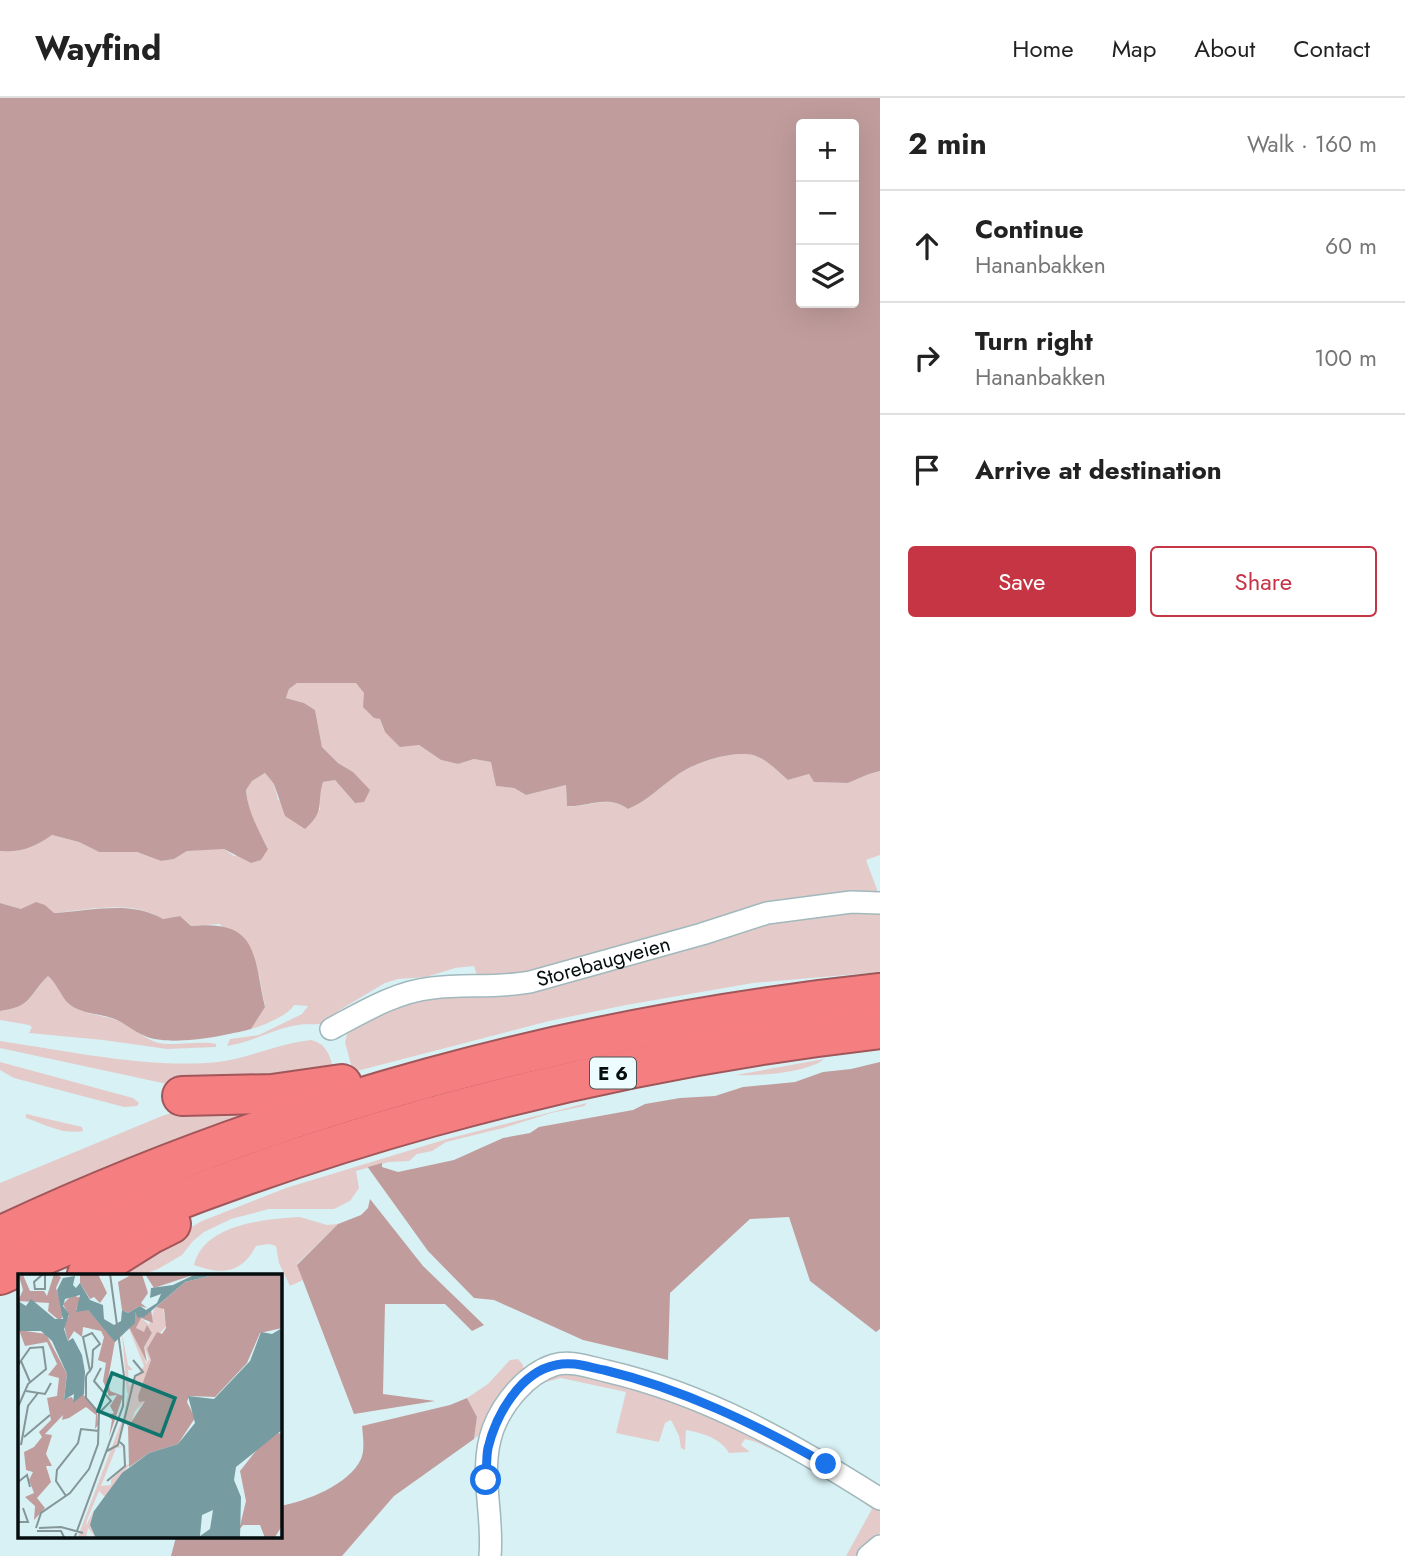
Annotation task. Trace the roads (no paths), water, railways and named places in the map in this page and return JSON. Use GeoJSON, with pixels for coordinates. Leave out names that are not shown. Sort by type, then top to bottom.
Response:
{"type":"FeatureCollection","features":[{"type":"Feature","properties":{"kind":"highway","name":"E 6"},"geometry":{"type":"LineString","coordinates":[[0,1236],[128,1179],[219,1146],[315,1113],[474,1066],[557,1045],[713,1014],[789,1002],[880,993]]}},
{"type":"Feature","properties":{"kind":"highway","name":"E 6"},"geometry":{"type":"LineString","coordinates":[[0,1275],[123,1222],[234,1179],[351,1140],[471,1105],[564,1082],[727,1051],[880,1029]]}},
{"type":"Feature","properties":{"kind":"highway","name":"E 6"},"geometry":{"type":"LineString","coordinates":[[182,1096],[272,1094],[312,1090],[439,1061],[474,1066]]}},
{"type":"Feature","properties":{"kind":"highway","name":"E 6"},"geometry":{"type":"LineString","coordinates":[[87,1274],[151,1234],[187,1216],[332,1161],[351,1140]]}},
{"type":"Feature","properties":{"kind":"street","name":"Storebaugveien"},"geometry":{"type":"LineString","coordinates":[[331,1029],[380,1002],[428,988],[506,986],[530,982],[767,913],[851,902],[880,903]]}},
{"type":"Feature","properties":{"kind":"street"},"geometry":{"type":"LineString","coordinates":[[490,1556],[491,1523],[486,1480],[487,1450],[494,1427],[506,1404],[524,1383],[538,1372],[555,1365],[573,1363],[627,1376],[724,1411],[826,1464],[880,1499]]}},
{"type":"Feature","properties":{"kind":"street"},"geometry":{"type":"LineString","coordinates":[[869,1556],[880,1546]]}}]}
